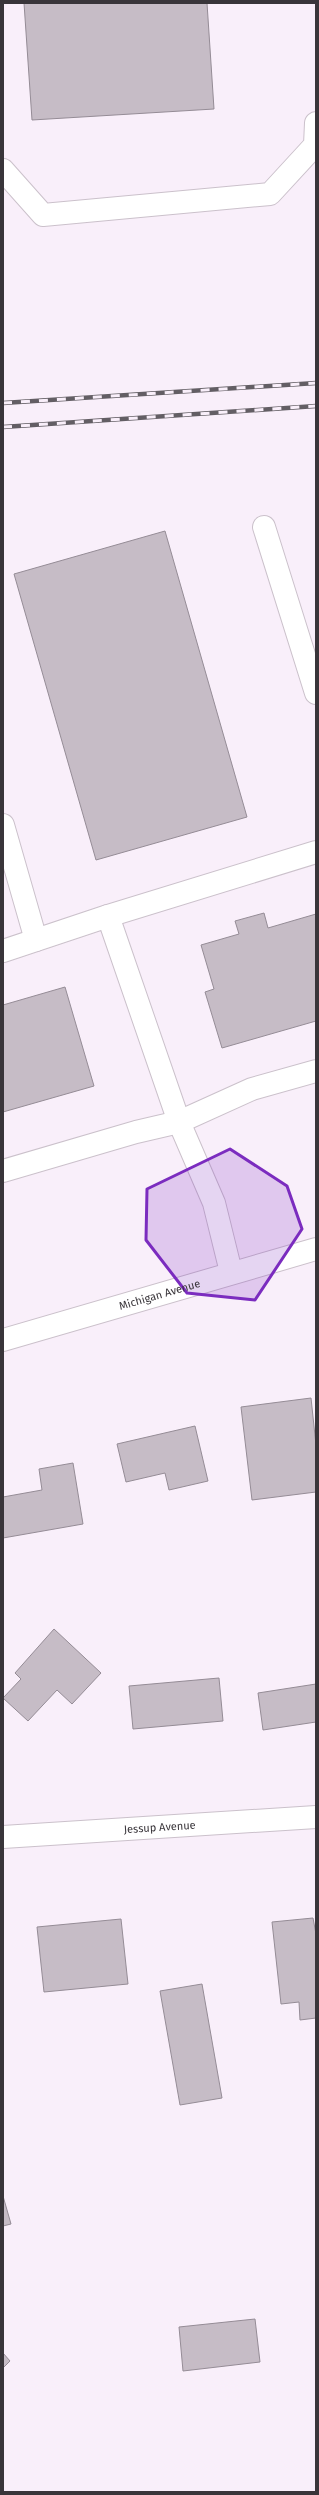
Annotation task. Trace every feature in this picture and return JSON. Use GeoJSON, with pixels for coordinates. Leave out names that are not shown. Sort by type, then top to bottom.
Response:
{"type":"FeatureCollection","features":[{"type":"Feature","properties":{"kind":"main road"},"geometry":{"type":"LineString","coordinates":[[3,170],[43,215],[270,194],[314,145],[316,123]]}},
{"type":"Feature","properties":{"kind":"main road"},"geometry":{"type":"LineString","coordinates":[[264,527],[316,693]]}},
{"type":"Feature","properties":{"kind":"main road"},"geometry":{"type":"LineString","coordinates":[[3,825],[36,940]]}},
{"type":"Feature","properties":{"kind":"main road"},"geometry":{"type":"LineString","coordinates":[[3,951],[108,916],[316,852]]}},
{"type":"Feature","properties":{"kind":"main road"},"geometry":{"type":"LineString","coordinates":[[108,916],[179,1122],[214,1202],[231,1272]]}},
{"type":"Feature","properties":{"kind":"main road"},"geometry":{"type":"LineString","coordinates":[[3,1171],[136,1132],[179,1122],[252,1089],[316,1071]]}},
{"type":"Feature","properties":{"kind":"main road","name":"Michigan Avenue"},"geometry":{"type":"LineString","coordinates":[[3,1340],[231,1272],[316,1249]]}},
{"type":"Feature","properties":{"kind":"main road","name":"Jessup Avenue"},"geometry":{"type":"LineString","coordinates":[[3,1837],[316,1817]]}},
{"type":"Feature","properties":{"kind":"highlighted area"},"geometry":{"type":"Polygon","coordinates":[[[230,1149],[287,1186],[302,1229],[255,1300],[187,1293],[146,1240],[147,1189],[230,1149]]]}},
{"type":"Feature","properties":{"kind":"building"},"geometry":{"type":"Polygon","coordinates":[[[24,3],[207,3],[214,109],[32,120],[24,3]]]}},
{"type":"Feature","properties":{"kind":"building"},"geometry":{"type":"Polygon","coordinates":[[[165,531],[247,817],[96,860],[14,574],[165,531]]]}},
{"type":"Feature","properties":{"kind":"building"},"geometry":{"type":"Polygon","coordinates":[[[264,913],[268,928],[316,914],[316,1021],[222,1048],[205,992],[214,989],[201,945],[239,934],[235,921],[264,913]]]}},
{"type":"Feature","properties":{"kind":"building"},"geometry":{"type":"Polygon","coordinates":[[[65,987],[94,1086],[3,1112],[3,1005],[65,987]]]}},
{"type":"Feature","properties":{"kind":"building"},"geometry":{"type":"Polygon","coordinates":[[[311,1398],[316,1445],[316,1492],[252,1500],[241,1407],[311,1398]]]}},
{"type":"Feature","properties":{"kind":"building"},"geometry":{"type":"Polygon","coordinates":[[[195,1426],[208,1481],[169,1490],[165,1473],[126,1482],[117,1444],[195,1426]]]}},
{"type":"Feature","properties":{"kind":"building"},"geometry":{"type":"Polygon","coordinates":[[[73,1463],[83,1524],[3,1538],[3,1497],[42,1490],[39,1469],[73,1463]]]}},
{"type":"Feature","properties":{"kind":"building"},"geometry":{"type":"Polygon","coordinates":[[[54,1629],[101,1673],[72,1704],[57,1690],[28,1721],[3,1698],[21,1679],[15,1673],[54,1629]]]}},
{"type":"Feature","properties":{"kind":"building"},"geometry":{"type":"Polygon","coordinates":[[[219,1678],[223,1721],[133,1729],[129,1686],[219,1678]]]}},
{"type":"Feature","properties":{"kind":"building"},"geometry":{"type":"Polygon","coordinates":[[[316,1684],[316,1722],[263,1730],[258,1693],[316,1684]]]}},
{"type":"Feature","properties":{"kind":"building"},"geometry":{"type":"Polygon","coordinates":[[[313,1918],[316,1934],[316,2018],[300,2020],[299,2002],[281,2004],[272,1922],[313,1918]]]}},
{"type":"Feature","properties":{"kind":"building"},"geometry":{"type":"Polygon","coordinates":[[[121,1919],[128,1984],[44,1992],[37,1927],[121,1919]]]}},
{"type":"Feature","properties":{"kind":"building"},"geometry":{"type":"Polygon","coordinates":[[[202,1984],[222,2098],[180,2105],[160,1991],[202,1984]]]}},
{"type":"Feature","properties":{"kind":"building"},"geometry":{"type":"Polygon","coordinates":[[[3,2196],[11,2224],[3,2226],[3,2196]]]}},
{"type":"Feature","properties":{"kind":"building"},"geometry":{"type":"Polygon","coordinates":[[[255,2319],[260,2362],[183,2371],[179,2327],[255,2319]]]}},
{"type":"Feature","properties":{"kind":"building"},"geometry":{"type":"Polygon","coordinates":[[[3,2353],[10,2361],[3,2368],[3,2353]]]}},
{"type":"Feature","properties":{"kind":"railway"},"geometry":{"type":"LineString","coordinates":[[3,403],[316,383]]}},
{"type":"Feature","properties":{"kind":"railway"},"geometry":{"type":"LineString","coordinates":[[3,427],[316,406]]}}]}
